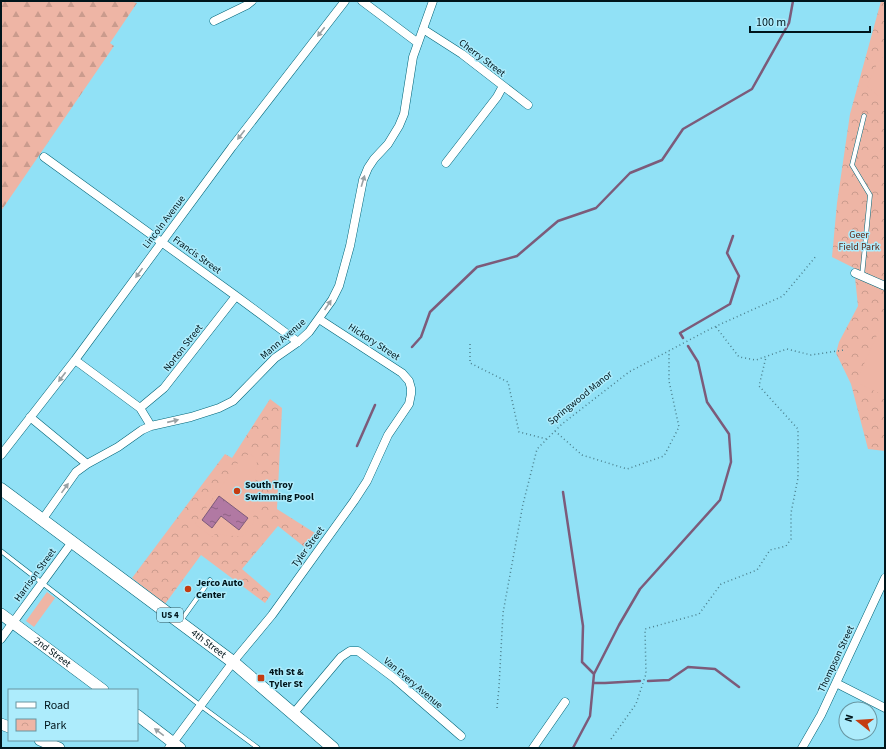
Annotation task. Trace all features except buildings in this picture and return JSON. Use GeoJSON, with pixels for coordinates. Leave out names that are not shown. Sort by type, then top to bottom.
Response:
{"type":"FeatureCollection","features":[{"type":"Feature","properties":{"kind":"main road","name":"4th Street"},"geometry":{"type":"LineString","coordinates":[[1,489],[233,662],[333,748]]}},
{"type":"Feature","properties":{"kind":"street"},"geometry":{"type":"LineString","coordinates":[[214,21],[247,5],[252,1]]}},
{"type":"Feature","properties":{"kind":"street","name":"Lincoln Avenue"},"geometry":{"type":"LineString","coordinates":[[1,455],[75,360],[232,147],[345,1]]}},
{"type":"Feature","properties":{"kind":"street"},"geometry":{"type":"LineString","coordinates":[[362,1],[418,43]]}},
{"type":"Feature","properties":{"kind":"street","name":"Mann Avenue"},"geometry":{"type":"LineString","coordinates":[[42,520],[76,472],[87,464],[118,447],[142,430],[151,426],[219,408],[233,401],[275,358],[298,342],[309,332],[319,319],[332,300],[339,286],[350,246],[358,199],[363,180],[368,168],[388,144],[399,126],[404,114],[413,57],[433,1]]}},
{"type":"Feature","properties":{"kind":"street","name":"Cherry Street"},"geometry":{"type":"LineString","coordinates":[[423,29],[462,54],[528,105]]}},
{"type":"Feature","properties":{"kind":"street"},"geometry":{"type":"LineString","coordinates":[[446,163],[497,97],[503,86]]}},
{"type":"Feature","properties":{"kind":"street","name":"Francis Street"},"geometry":{"type":"LineString","coordinates":[[44,157],[162,241],[298,342]]}},
{"type":"Feature","properties":{"kind":"street"},"geometry":{"type":"LineString","coordinates":[[858,275],[885,286]]}},
{"type":"Feature","properties":{"kind":"street","name":"Norton Street"},"geometry":{"type":"LineString","coordinates":[[140,408],[164,388],[236,296]]}},
{"type":"Feature","properties":{"kind":"street","name":"Hickory Street"},"geometry":{"type":"LineString","coordinates":[[319,319],[402,372],[409,381],[411,388]]}},
{"type":"Feature","properties":{"kind":"street"},"geometry":{"type":"LineString","coordinates":[[75,360],[140,408],[151,426]]}},
{"type":"Feature","properties":{"kind":"street","name":"Tyler Street"},"geometry":{"type":"LineString","coordinates":[[174,746],[233,662],[272,615],[354,501],[367,481],[388,435],[409,404],[411,388]]}},
{"type":"Feature","properties":{"kind":"street"},"geometry":{"type":"LineString","coordinates":[[30,417],[87,464]]}},
{"type":"Feature","properties":{"kind":"street","name":"Harrison Street"},"geometry":{"type":"LineString","coordinates":[[1,639],[72,542]]}},
{"type":"Feature","properties":{"kind":"street","name":"Thompson Street"},"geometry":{"type":"LineString","coordinates":[[802,748],[821,715],[885,578]]}},
{"type":"Feature","properties":{"kind":"street","name":"2nd Street"},"geometry":{"type":"LineString","coordinates":[[1,614],[102,689]]}},
{"type":"Feature","properties":{"kind":"street","name":"Van Every Avenue"},"geometry":{"type":"LineString","coordinates":[[293,714],[341,657],[350,651],[358,651],[388,673],[462,736]]}},
{"type":"Feature","properties":{"kind":"street"},"geometry":{"type":"LineString","coordinates":[[836,683],[885,708]]}},
{"type":"Feature","properties":{"kind":"street"},"geometry":{"type":"LineString","coordinates":[[533,748],[565,702]]}},
{"type":"Feature","properties":{"kind":"street"},"geometry":{"type":"LineString","coordinates":[[138,717],[174,746]]}},
{"type":"Feature","properties":{"kind":"street"},"geometry":{"type":"LineString","coordinates":[[42,741],[59,748]]}},
{"type":"Feature","properties":{"kind":"lane"},"geometry":{"type":"LineString","coordinates":[[858,275],[870,196],[852,165],[864,116]]}},
{"type":"Feature","properties":{"kind":"lane"},"geometry":{"type":"LineString","coordinates":[[1,552],[258,748]]}},
{"type":"Feature","properties":{"kind":"lane"},"geometry":{"type":"LineString","coordinates":[[180,622],[210,580]]}},
{"type":"Feature","properties":{"kind":"path","name":"Springwood Manor"},"geometry":{"type":"LineString","coordinates":[[497,708],[503,613],[522,504],[537,449],[562,424],[629,372],[716,327],[783,296],[817,255]]}},
{"type":"Feature","properties":{"kind":"path"},"geometry":{"type":"LineString","coordinates":[[716,327],[739,357],[756,360],[788,349],[811,355],[844,350]]}},
{"type":"Feature","properties":{"kind":"path"},"geometry":{"type":"LineString","coordinates":[[470,344],[470,363],[508,382],[518,432],[547,439]]}},
{"type":"Feature","properties":{"kind":"path"},"geometry":{"type":"LineString","coordinates":[[555,431],[582,455],[627,469],[664,456],[679,427],[669,381],[669,351]]}},
{"type":"Feature","properties":{"kind":"path"},"geometry":{"type":"LineString","coordinates":[[611,739],[636,704],[646,674],[645,628],[699,614],[721,584],[757,570],[770,550],[786,546],[791,539],[791,513],[798,478],[798,429],[758,386],[766,357]]}},
{"type":"Feature","properties":{"kind":"green space"},"geometry":{"type":"Polygon","coordinates":[[[1,1],[130,1],[137,3],[110,43],[114,46],[1,211],[1,1]]]}},
{"type":"Feature","properties":{"kind":"green space","name":"Geer Field Park"},"geometry":{"type":"Polygon","coordinates":[[[881,1],[885,1],[885,451],[868,449],[851,384],[836,353],[839,342],[858,306],[854,268],[832,257],[837,203],[850,114],[881,1]]]}},
{"type":"Feature","properties":{"kind":"green space"},"geometry":{"type":"Polygon","coordinates":[[[885,55],[885,102],[867,86],[878,62],[885,55]]]}},
{"type":"Feature","properties":{"kind":"green space"},"geometry":{"type":"Polygon","coordinates":[[[885,317],[885,396],[856,382],[885,317]]]}},
{"type":"Feature","properties":{"kind":"green space","name":"South Troy Swimming Pool"},"geometry":{"type":"Polygon","coordinates":[[[270,399],[282,408],[277,509],[318,535],[307,549],[278,526],[242,569],[271,594],[265,603],[201,555],[165,604],[132,578],[225,454],[232,458],[270,399]]]}},
{"type":"Feature","properties":{"kind":"green space","name":"South Troy Swimming Pool"},"geometry":{"type":"Polygon","coordinates":[[[250,454],[257,459],[253,523],[243,537],[215,534],[212,537],[195,524],[242,457],[250,454]]]}},
{"type":"Feature","properties":{"kind":"green space"},"geometry":{"type":"Polygon","coordinates":[[[47,592],[55,598],[34,627],[26,621],[47,592]]]}},
{"type":"Feature","properties":{"kind":"water","name":"South Troy Swimming Pool"},"geometry":{"type":"Polygon","coordinates":[[[219,496],[248,518],[239,530],[221,516],[212,528],[202,520],[219,496]]]}},
{"type":"Feature","properties":{"kind":"waterway"},"geometry":{"type":"LineString","coordinates":[[412,347],[421,337],[430,312],[477,267],[517,256],[558,221],[596,208],[630,173],[662,160],[683,129],[752,89],[789,23],[793,1]]}},
{"type":"Feature","properties":{"kind":"waterway"},"geometry":{"type":"LineString","coordinates":[[683,338],[680,333],[730,304],[739,276],[727,253],[733,236]]}},
{"type":"Feature","properties":{"kind":"waterway"},"geometry":{"type":"LineString","coordinates":[[573,748],[590,716],[594,674],[619,625],[640,589],[720,500],[731,462],[729,434],[707,402],[698,362],[688,346]]}},
{"type":"Feature","properties":{"kind":"waterway"},"geometry":{"type":"LineString","coordinates":[[357,446],[375,405]]}},
{"type":"Feature","properties":{"kind":"waterway"},"geometry":{"type":"LineString","coordinates":[[563,492],[583,626],[582,662],[594,674]]}},
{"type":"Feature","properties":{"kind":"waterway"},"geometry":{"type":"LineString","coordinates":[[648,681],[669,680],[688,667],[715,669],[739,687]]}},
{"type":"Feature","properties":{"kind":"waterway"},"geometry":{"type":"LineString","coordinates":[[593,683],[640,681]]}},
{"type":"Feature","properties":{"kind":"place","name":"South Troy Swimming Pool"},"geometry":{"type":"Point","coordinates":[237,491]}},
{"type":"Feature","properties":{"kind":"place","name":"Jerco Auto Center"},"geometry":{"type":"Point","coordinates":[188,589]}},
{"type":"Feature","properties":{"kind":"place","name":"4th St & Tyler St"},"geometry":{"type":"Point","coordinates":[261,678]}}]}
